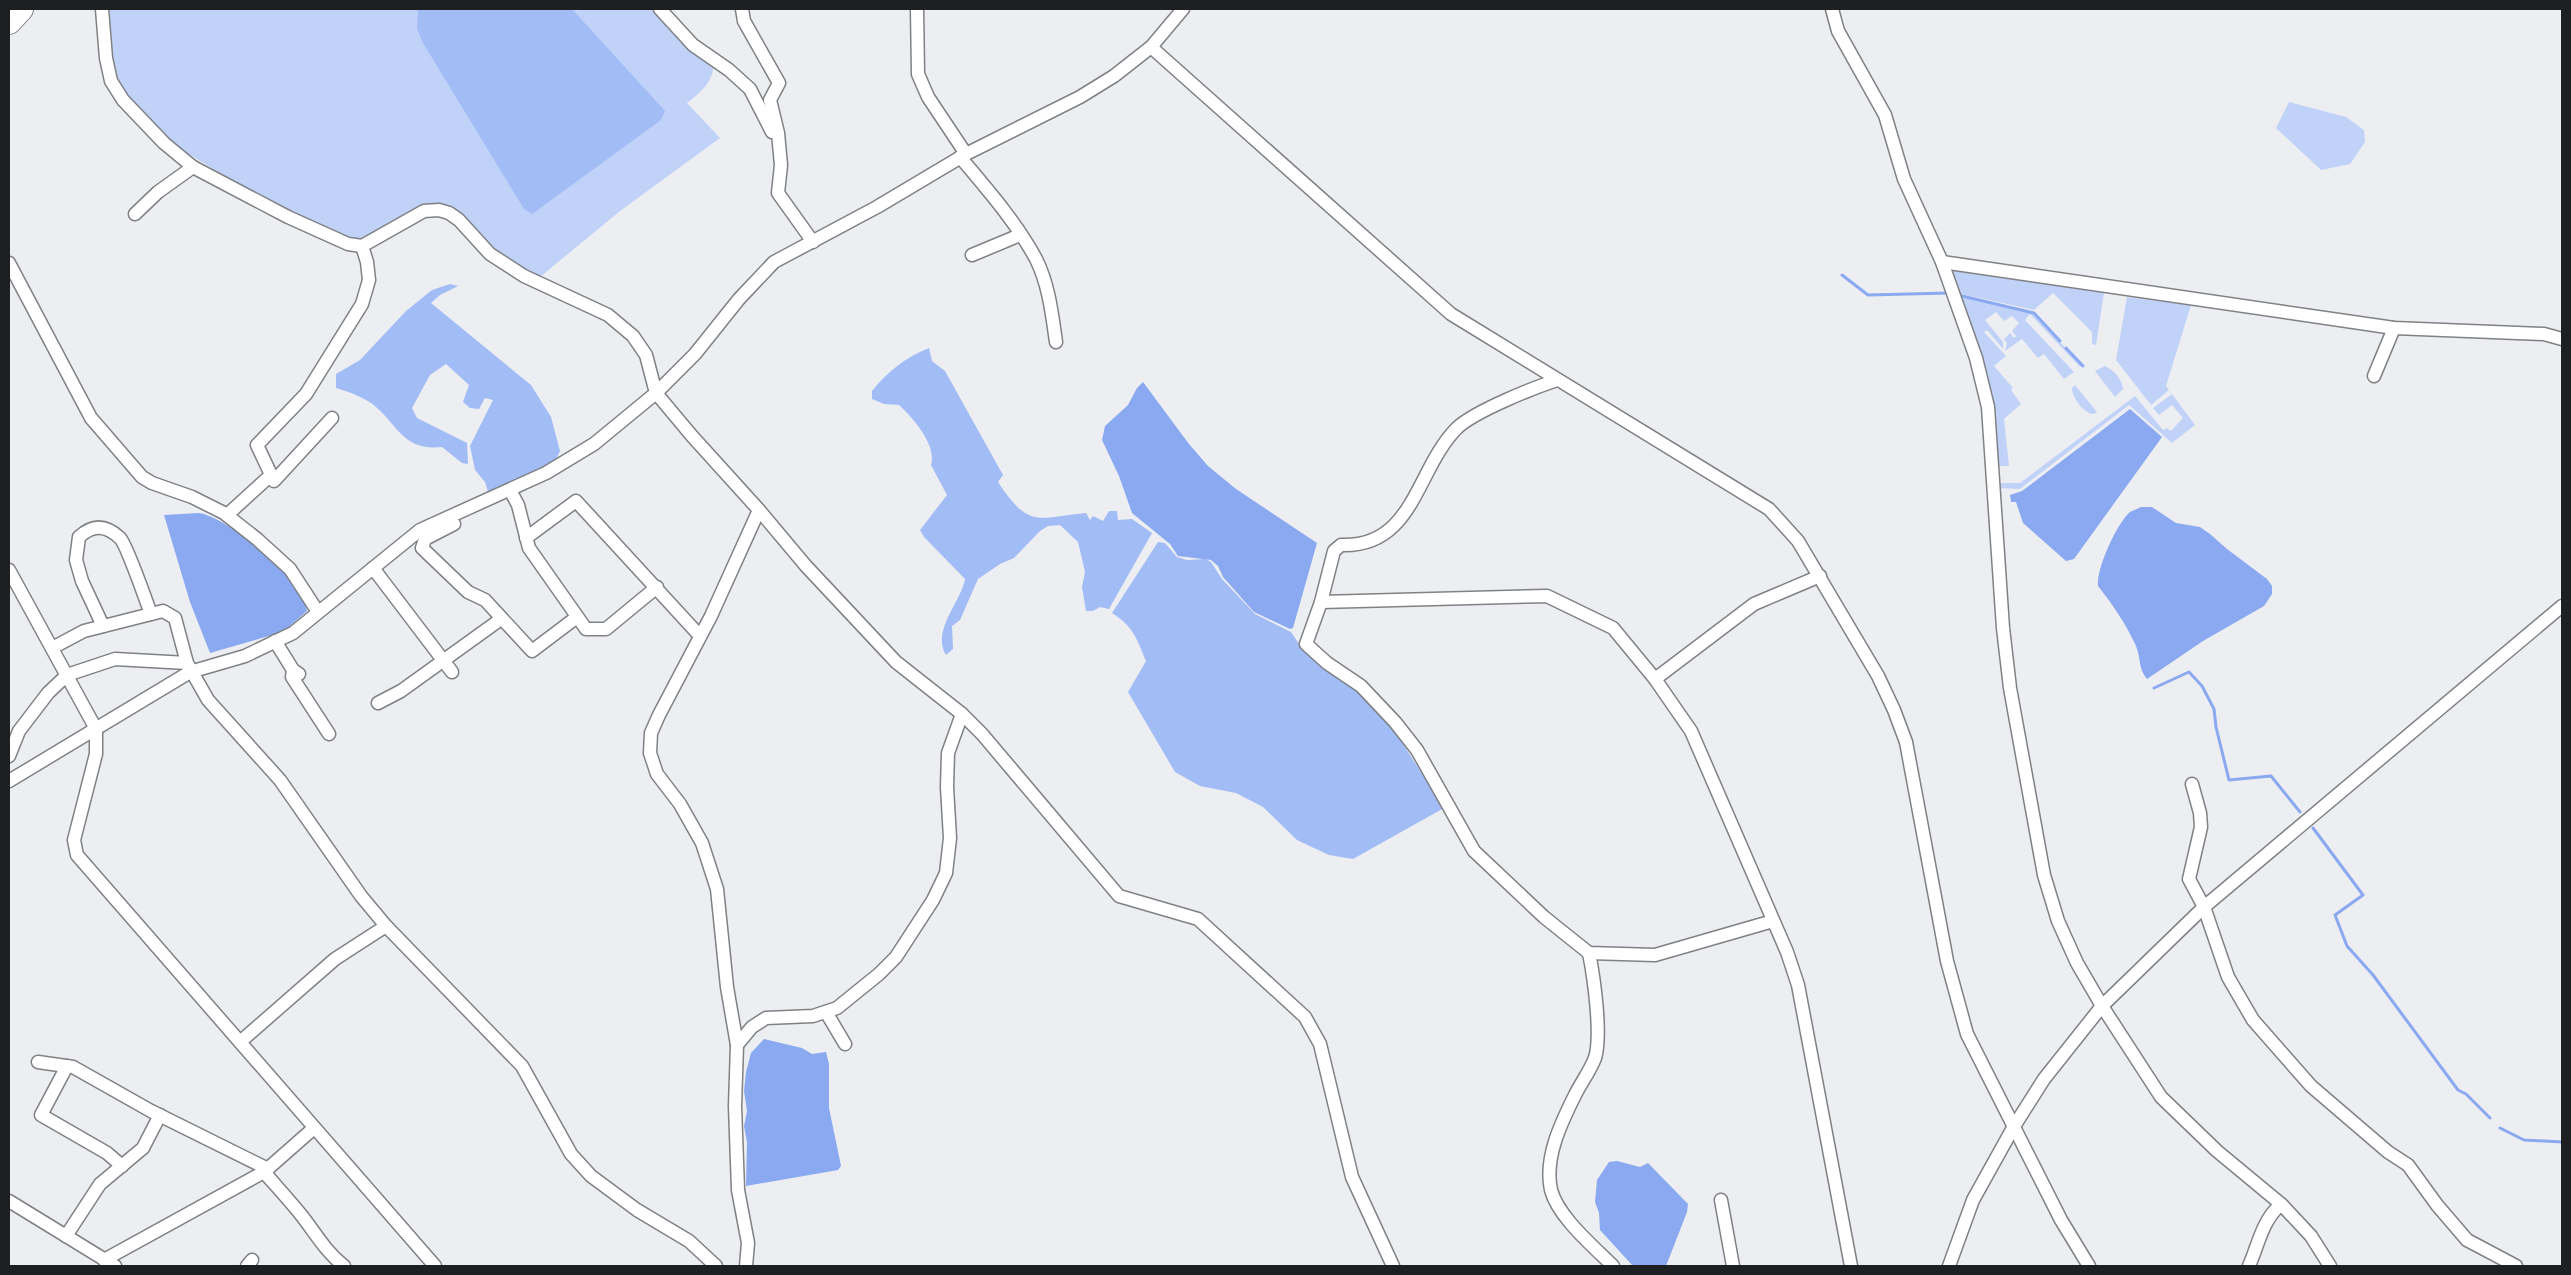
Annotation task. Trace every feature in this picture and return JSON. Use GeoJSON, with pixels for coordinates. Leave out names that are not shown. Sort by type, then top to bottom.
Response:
{"type":"FeatureCollection","features":[{"type":"Feature","properties":{"kind":"highway"},"geometry":{"type":"LineString","coordinates":[[9,22],[21,9]]}},
{"type":"Feature","properties":{"kind":"street"},"geometry":{"type":"LineString","coordinates":[[102,9],[106,58],[112,81],[123,100],[164,143],[192,166],[318,232],[348,244],[362,246],[424,211],[439,210],[450,213],[459,220],[490,254],[524,276],[608,315],[633,336],[646,355],[656,393],[692,436],[759,510],[806,566],[896,662],[962,714],[982,734],[1119,896],[1198,919],[1305,1017],[1320,1044],[1352,1177],[1393,1266]]}},
{"type":"Feature","properties":{"kind":"street"},"geometry":{"type":"LineString","coordinates":[[660,9],[693,45],[730,70],[750,89],[778,145]]}},
{"type":"Feature","properties":{"kind":"street"},"geometry":{"type":"LineString","coordinates":[[742,9],[744,21],[779,83],[770,100],[778,133],[781,165],[778,192],[813,242]]}},
{"type":"Feature","properties":{"kind":"street"},"geometry":{"type":"LineString","coordinates":[[917,9],[918,74],[928,97],[963,156],[998,203],[1036,260],[1052,307],[1056,342]]}},
{"type":"Feature","properties":{"kind":"street"},"geometry":{"type":"LineString","coordinates":[[9,756],[25,724],[48,693],[68,675],[115,659],[189,667],[245,656],[293,633],[420,530],[546,473],[594,444],[656,393],[695,354],[774,262],[878,207],[963,156],[1080,97],[1114,76],[1151,47],[1183,9]]}},
{"type":"Feature","properties":{"kind":"street"},"geometry":{"type":"LineString","coordinates":[[1832,9],[1838,31],[1885,115],[1904,179],[1942,262],[1976,358],[1988,406],[2003,628],[2010,688],[2044,875],[2058,921],[2078,963],[2102,1006],[2161,1097],[2217,1152],[2281,1204],[2311,1236],[2330,1266]]}},
{"type":"Feature","properties":{"kind":"street"},"geometry":{"type":"LineString","coordinates":[[1151,47],[1451,314],[1557,380],[1693,460],[1769,509],[1798,541],[1878,676],[1906,742],[1947,960],[1967,1034],[2061,1220],[2089,1266]]}},
{"type":"Feature","properties":{"kind":"street"},"geometry":{"type":"LineString","coordinates":[[135,214],[158,192],[192,166]]}},
{"type":"Feature","properties":{"kind":"street"},"geometry":{"type":"LineString","coordinates":[[972,255],[1020,235]]}},
{"type":"Feature","properties":{"kind":"street"},"geometry":{"type":"LineString","coordinates":[[332,418],[274,481],[257,445],[306,394],[362,304],[369,280],[367,262],[362,246]]}},
{"type":"Feature","properties":{"kind":"street"},"geometry":{"type":"LineString","coordinates":[[1942,262],[2394,328],[2544,334],[2562,339]]}},
{"type":"Feature","properties":{"kind":"street"},"geometry":{"type":"LineString","coordinates":[[9,263],[91,418],[108,439],[142,476],[152,483],[192,497],[227,515],[290,569],[318,612]]}},
{"type":"Feature","properties":{"kind":"street"},"geometry":{"type":"LineString","coordinates":[[2374,376],[2394,328]]}},
{"type":"Feature","properties":{"kind":"street"},"geometry":{"type":"LineString","coordinates":[[1557,380],[1493,407],[1458,427],[1443,446],[1400,521],[1377,539],[1359,546],[1341,545],[1334,551],[1321,602],[1306,644],[1327,663],[1361,686],[1395,722],[1417,750],[1474,851],[1537,911],[1589,952],[1655,954],[1773,920]]}},
{"type":"Feature","properties":{"kind":"street"},"geometry":{"type":"LineString","coordinates":[[227,515],[271,475]]}},
{"type":"Feature","properties":{"kind":"street"},"geometry":{"type":"LineString","coordinates":[[510,490],[518,505],[529,548],[586,628],[606,629],[657,587]]}},
{"type":"Feature","properties":{"kind":"street"},"geometry":{"type":"LineString","coordinates":[[488,500],[491,505],[425,539],[422,548],[468,592],[485,600],[532,650],[577,617]]}},
{"type":"Feature","properties":{"kind":"street"},"geometry":{"type":"LineString","coordinates":[[526,538],[576,501],[700,636]]}},
{"type":"Feature","properties":{"kind":"street"},"geometry":{"type":"LineString","coordinates":[[746,1266],[748,1242],[738,1190],[737,1171],[735,1106],[737,1045],[727,987],[717,889],[703,845],[680,804],[657,774],[650,753],[651,733],[700,636],[759,510]]}},
{"type":"Feature","properties":{"kind":"street"},"geometry":{"type":"LineString","coordinates":[[104,626],[82,581],[76,560],[79,537],[99,527],[104,527],[121,539],[151,614]]}},
{"type":"Feature","properties":{"kind":"street"},"geometry":{"type":"LineString","coordinates":[[374,568],[452,672]]}},
{"type":"Feature","properties":{"kind":"street"},"geometry":{"type":"LineString","coordinates":[[9,570],[96,729],[96,754],[74,840],[77,855],[435,1266]]}},
{"type":"Feature","properties":{"kind":"street"},"geometry":{"type":"LineString","coordinates":[[1655,679],[1754,604],[1820,576]]}},
{"type":"Feature","properties":{"kind":"street"},"geometry":{"type":"LineString","coordinates":[[1321,602],[1547,596],[1613,628],[1655,679],[1691,731],[1773,920],[1798,985],[1851,1266]]}},
{"type":"Feature","properties":{"kind":"street"},"geometry":{"type":"LineString","coordinates":[[1949,1266],[1973,1200],[2013,1128],[2044,1079],[2102,1006],[2204,907],[2562,606]]}},
{"type":"Feature","properties":{"kind":"street"},"geometry":{"type":"LineString","coordinates":[[52,648],[84,631],[163,611],[175,618],[189,667],[208,700],[280,780],[361,896],[386,926],[522,1066],[570,1154],[591,1176],[637,1210],[689,1241],[716,1266]]}},
{"type":"Feature","properties":{"kind":"street"},"geometry":{"type":"LineString","coordinates":[[378,703],[401,690],[501,619]]}},
{"type":"Feature","properties":{"kind":"street"},"geometry":{"type":"LineString","coordinates":[[275,641],[297,673],[292,677],[328,734]]}},
{"type":"Feature","properties":{"kind":"street"},"geometry":{"type":"LineString","coordinates":[[9,781],[96,729],[189,667]]}},
{"type":"Feature","properties":{"kind":"street"},"geometry":{"type":"LineString","coordinates":[[737,1045],[752,1026],[766,1018],[813,1016],[837,1008],[879,974],[896,957],[933,900],[946,874],[950,838],[947,787],[948,753],[962,714]]}},
{"type":"Feature","properties":{"kind":"street"},"geometry":{"type":"LineString","coordinates":[[9,776],[9,781]]}},
{"type":"Feature","properties":{"kind":"street"},"geometry":{"type":"LineString","coordinates":[[2192,784],[2200,813],[2201,827],[2189,879],[2204,907],[2228,977],[2259,1027],[2311,1086],[2388,1152],[2408,1165],[2437,1205],[2467,1240],[2516,1266]]}},
{"type":"Feature","properties":{"kind":"street"},"geometry":{"type":"LineString","coordinates":[[240,1042],[335,960],[386,926]]}},
{"type":"Feature","properties":{"kind":"street"},"geometry":{"type":"LineString","coordinates":[[1589,952],[1594,980],[1597,1023],[1595,1058],[1575,1095],[1556,1137],[1550,1162],[1552,1190],[1566,1217],[1613,1266]]}},
{"type":"Feature","properties":{"kind":"street"},"geometry":{"type":"LineString","coordinates":[[826,1012],[846,1044]]}},
{"type":"Feature","properties":{"kind":"street"},"geometry":{"type":"LineString","coordinates":[[38,1062],[73,1067],[266,1170],[303,1217],[320,1243],[344,1266]]}},
{"type":"Feature","properties":{"kind":"street"},"geometry":{"type":"LineString","coordinates":[[67,1066],[41,1115],[107,1153],[122,1166]]}},
{"type":"Feature","properties":{"kind":"street"},"geometry":{"type":"LineString","coordinates":[[66,1236],[100,1184],[143,1148],[160,1115]]}},
{"type":"Feature","properties":{"kind":"street"},"geometry":{"type":"LineString","coordinates":[[9,1201],[109,1263],[266,1170],[314,1128]]}},
{"type":"Feature","properties":{"kind":"street"},"geometry":{"type":"LineString","coordinates":[[1721,1200],[1733,1266]]}},
{"type":"Feature","properties":{"kind":"street"},"geometry":{"type":"LineString","coordinates":[[2249,1266],[2263,1225],[2270,1214],[2281,1204]]}},
{"type":"Feature","properties":{"kind":"shaded area"},"geometry":{"type":"Polygon","coordinates":[[[108,9],[655,9],[714,65],[708,82],[687,103],[720,138],[620,211],[540,277],[501,257],[457,211],[423,206],[384,226],[362,240],[350,240],[250,192],[176,146],[123,90],[116,76],[108,9]]]}},
{"type":"Feature","properties":{"kind":"shaded area"},"geometry":{"type":"Polygon","coordinates":[[[418,9],[572,9],[665,111],[661,120],[532,214],[524,209],[423,43],[417,29],[418,9]]]}},
{"type":"Feature","properties":{"kind":"shaded area"},"geometry":{"type":"Polygon","coordinates":[[[2289,102],[2346,117],[2364,130],[2365,142],[2350,164],[2321,170],[2276,128],[2289,102]]]}},
{"type":"Feature","properties":{"kind":"shaded area"},"geometry":{"type":"Polygon","coordinates":[[[1953,269],[2104,293],[2096,345],[2092,344],[2092,332],[2053,293],[2034,310],[1957,293],[1950,273],[1953,269]]]}},
{"type":"Feature","properties":{"kind":"shaded area"},"geometry":{"type":"Polygon","coordinates":[[[450,284],[458,286],[440,295],[431,303],[531,385],[551,417],[560,451],[555,462],[489,495],[485,482],[475,470],[470,446],[493,400],[485,398],[479,409],[470,408],[463,402],[469,385],[446,364],[430,375],[412,408],[417,418],[467,443],[468,464],[462,463],[442,447],[429,447],[410,441],[371,403],[336,388],[336,374],[360,360],[406,311],[432,290],[450,284]]]}},
{"type":"Feature","properties":{"kind":"shaded area"},"geometry":{"type":"Polygon","coordinates":[[[1959,296],[2031,312],[2082,365],[2080,367],[2030,314],[2025,320],[2074,372],[2064,379],[2044,354],[2038,358],[2022,339],[2005,351],[2007,343],[2004,339],[2010,333],[2014,338],[2016,336],[2012,331],[2019,323],[2012,316],[2004,321],[1996,312],[1985,320],[2003,342],[2003,349],[1987,330],[1984,332],[2006,356],[1994,366],[2013,388],[2011,390],[2021,404],[2004,419],[2009,466],[1997,466],[1959,296]]]}},
{"type":"Feature","properties":{"kind":"shaded area"},"geometry":{"type":"Polygon","coordinates":[[[2127,297],[2191,305],[2166,386],[2169,390],[2151,405],[2116,360],[2127,297]]]}},
{"type":"Feature","properties":{"kind":"shaded area"},"geometry":{"type":"Polygon","coordinates":[[[929,348],[932,361],[945,371],[1003,475],[998,482],[1018,507],[1035,517],[1045,518],[1086,513],[1090,520],[1093,516],[1103,521],[1109,511],[1117,511],[1118,520],[1132,519],[1152,533],[1109,609],[1100,607],[1093,611],[1086,611],[1082,587],[1085,572],[1078,542],[1060,525],[1048,526],[1040,531],[1014,558],[1000,564],[978,579],[960,620],[952,626],[953,649],[946,655],[942,646],[944,626],[965,579],[924,537],[920,530],[947,495],[931,465],[930,449],[917,424],[899,405],[884,404],[872,399],[872,391],[891,371],[912,356],[929,348]]]}},
{"type":"Feature","properties":{"kind":"shaded area"},"geometry":{"type":"Polygon","coordinates":[[[2105,366],[2117,375],[2122,385],[2123,389],[2115,397],[2095,371],[2105,366]]]}},
{"type":"Feature","properties":{"kind":"shaded area"},"geometry":{"type":"Polygon","coordinates":[[[1143,382],[1189,444],[1208,466],[1236,489],[1317,543],[1293,628],[1290,629],[1254,612],[1223,577],[1218,566],[1211,560],[1178,556],[1170,544],[1132,513],[1119,476],[1102,440],[1105,426],[1128,405],[1137,388],[1143,382]]]}},
{"type":"Feature","properties":{"kind":"shaded area"},"geometry":{"type":"Polygon","coordinates":[[[2075,385],[2097,412],[2089,413],[2079,404],[2072,392],[2072,388],[2075,385]]]}},
{"type":"Feature","properties":{"kind":"shaded area"},"geometry":{"type":"Polygon","coordinates":[[[2172,394],[2195,425],[2172,443],[2129,405],[2020,489],[1998,488],[1998,483],[2020,483],[2135,396],[2163,430],[2167,428],[2171,431],[2183,418],[2172,405],[2159,415],[2153,408],[2172,394]]]}},
{"type":"Feature","properties":{"kind":"shaded area"},"geometry":{"type":"Polygon","coordinates":[[[2130,409],[2162,437],[2074,559],[2066,561],[2023,523],[2016,502],[2011,502],[2010,495],[2022,491],[2130,409]]]}},
{"type":"Feature","properties":{"kind":"shaded area"},"geometry":{"type":"Polygon","coordinates":[[[2141,507],[2152,507],[2176,523],[2200,527],[2267,579],[2272,586],[2272,594],[2264,606],[2203,641],[2147,679],[2142,671],[2138,650],[2132,638],[2119,615],[2098,586],[2100,569],[2108,547],[2119,526],[2130,512],[2141,507]]]}},
{"type":"Feature","properties":{"kind":"shaded area"},"geometry":{"type":"Polygon","coordinates":[[[199,513],[212,517],[228,526],[263,552],[293,583],[307,611],[283,632],[210,653],[190,602],[164,515],[199,513]]]}},
{"type":"Feature","properties":{"kind":"shaded area"},"geometry":{"type":"Polygon","coordinates":[[[1158,542],[1165,543],[1177,557],[1187,560],[1206,559],[1211,562],[1222,579],[1255,614],[1291,632],[1301,647],[1359,688],[1392,727],[1444,808],[1353,859],[1329,855],[1297,840],[1263,807],[1236,793],[1200,786],[1175,772],[1128,692],[1146,661],[1130,628],[1112,613],[1158,542]]]}},
{"type":"Feature","properties":{"kind":"shaded area"},"geometry":{"type":"Polygon","coordinates":[[[764,1039],[802,1048],[812,1054],[826,1052],[829,1064],[829,1108],[841,1166],[838,1170],[746,1186],[747,1142],[744,1126],[747,1111],[744,1091],[746,1072],[751,1053],[764,1039]]]}},
{"type":"Feature","properties":{"kind":"shaded area"},"geometry":{"type":"Polygon","coordinates":[[[1617,1161],[1640,1167],[1648,1163],[1688,1204],[1687,1212],[1666,1266],[1633,1266],[1600,1230],[1599,1213],[1595,1202],[1597,1180],[1609,1162],[1617,1161]]]}},
{"type":"Feature","properties":{"kind":"waterway"},"geometry":{"type":"LineString","coordinates":[[1842,275],[1868,295],[1949,293]]}},
{"type":"Feature","properties":{"kind":"waterway"},"geometry":{"type":"LineString","coordinates":[[1958,295],[2034,313],[2060,341]]}},
{"type":"Feature","properties":{"kind":"waterway"},"geometry":{"type":"LineString","coordinates":[[2066,348],[2083,366]]}},
{"type":"Feature","properties":{"kind":"waterway"},"geometry":{"type":"LineString","coordinates":[[2154,688],[2189,672],[2202,686],[2214,709],[2216,727],[2229,780],[2271,776],[2300,812]]}},
{"type":"Feature","properties":{"kind":"waterway"},"geometry":{"type":"LineString","coordinates":[[2313,828],[2363,895],[2335,915],[2347,946],[2373,975],[2458,1090],[2466,1094],[2490,1118]]}},
{"type":"Feature","properties":{"kind":"waterway"},"geometry":{"type":"LineString","coordinates":[[2500,1128],[2524,1140],[2562,1142]]}}]}
